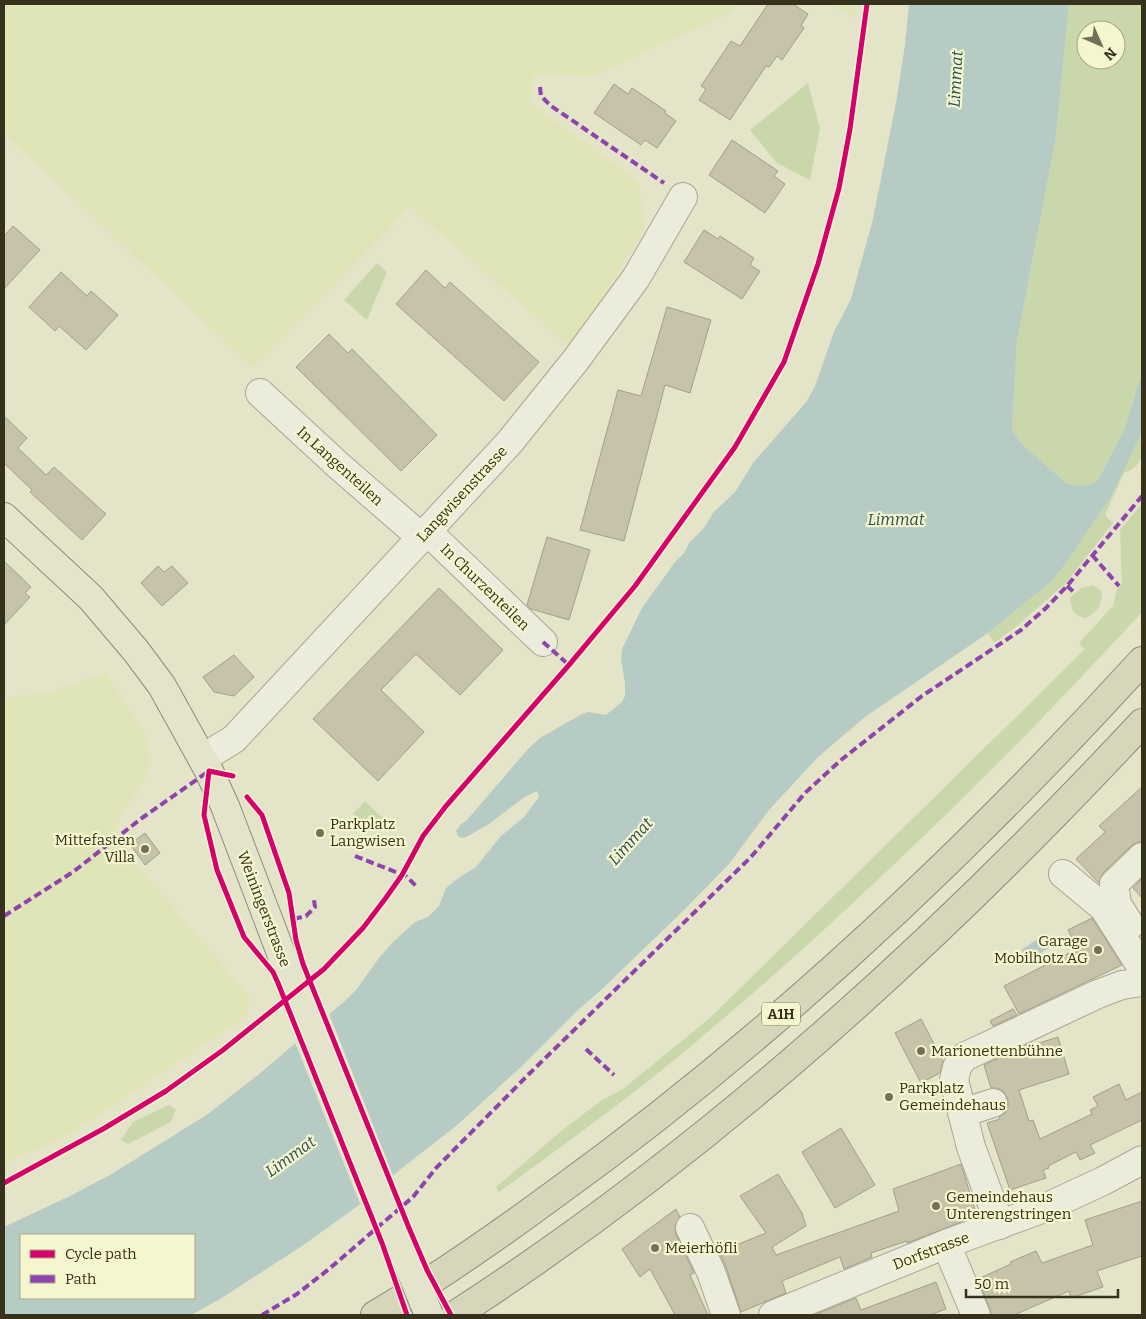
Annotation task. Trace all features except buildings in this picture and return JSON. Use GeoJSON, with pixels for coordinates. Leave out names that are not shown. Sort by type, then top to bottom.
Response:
{"type":"FeatureCollection","features":[{"type":"Feature","properties":{"kind":"highway","name":"A1H"},"geometry":{"type":"LineString","coordinates":[[376,1315],[450,1268],[605,1158],[732,1057],[857,946],[963,846],[1142,661]]}},
{"type":"Feature","properties":{"kind":"highway","name":"A1H"},"geometry":{"type":"LineString","coordinates":[[455,1315],[552,1250],[694,1143],[823,1034],[960,909],[1142,723]]}},
{"type":"Feature","properties":{"kind":"main road","name":"Weiningerstrasse"},"geometry":{"type":"LineString","coordinates":[[4,517],[91,598],[136,651],[162,686],[202,758],[225,806],[289,974],[429,1315]]}},
{"type":"Feature","properties":{"kind":"street","name":"Langwisenstrasse"},"geometry":{"type":"LineString","coordinates":[[202,758],[234,739],[509,443],[575,361],[636,278],[683,197]]}},
{"type":"Feature","properties":{"kind":"street","name":"In Langenteilen"},"geometry":{"type":"LineString","coordinates":[[260,393],[339,466],[425,535]]}},
{"type":"Feature","properties":{"kind":"street","name":"In Churzenteilen"},"geometry":{"type":"LineString","coordinates":[[425,535],[542,642]]}},
{"type":"Feature","properties":{"kind":"street"},"geometry":{"type":"LineString","coordinates":[[1139,951],[1117,904],[1114,884],[1142,857]]}},
{"type":"Feature","properties":{"kind":"street"},"geometry":{"type":"LineString","coordinates":[[1115,892],[1105,893],[1067,870],[1104,908],[1139,951]]}},
{"type":"Feature","properties":{"kind":"street"},"geometry":{"type":"LineString","coordinates":[[1000,1225],[971,1147],[954,1080],[957,1067],[964,1057],[1098,994],[1122,985],[1142,982]]}},
{"type":"Feature","properties":{"kind":"street"},"geometry":{"type":"LineString","coordinates":[[962,1113],[993,1103]]}},
{"type":"Feature","properties":{"kind":"street","name":"Dorfstrasse"},"geometry":{"type":"LineString","coordinates":[[772,1315],[946,1244],[1048,1206],[1103,1182],[1142,1160]]}},
{"type":"Feature","properties":{"kind":"street"},"geometry":{"type":"LineString","coordinates":[[690,1228],[711,1272],[726,1315]]}},
{"type":"Feature","properties":{"kind":"street"},"geometry":{"type":"LineString","coordinates":[[946,1244],[976,1315]]}},
{"type":"Feature","properties":{"kind":"green space"},"geometry":{"type":"Polygon","coordinates":[[[4,4],[739,4],[731,12],[592,77],[534,74],[530,103],[638,181],[645,227],[572,349],[410,207],[253,368],[4,134],[4,4]]]}},
{"type":"Feature","properties":{"kind":"green space"},"geometry":{"type":"Polygon","coordinates":[[[832,4],[856,4],[856,18],[832,4]]]}},
{"type":"Feature","properties":{"kind":"green space"},"geometry":{"type":"Polygon","coordinates":[[[1069,4],[1142,4],[1142,371],[1125,428],[1098,480],[1091,484],[1080,486],[1066,483],[1020,442],[1012,429],[1017,342],[1056,137],[1069,4]]]}},
{"type":"Feature","properties":{"kind":"green space"},"geometry":{"type":"Polygon","coordinates":[[[808,83],[820,128],[810,180],[777,163],[750,130],[808,83]]]}},
{"type":"Feature","properties":{"kind":"green space"},"geometry":{"type":"Polygon","coordinates":[[[377,263],[387,272],[367,320],[344,300],[377,263]]]}},
{"type":"Feature","properties":{"kind":"green space"},"geometry":{"type":"Polygon","coordinates":[[[1142,432],[1141,457],[1136,466],[1124,473],[1105,515],[1113,523],[1065,584],[994,643],[988,633],[1051,582],[1067,562],[1111,497],[1142,432]]]}},
{"type":"Feature","properties":{"kind":"green space"},"geometry":{"type":"Polygon","coordinates":[[[1142,504],[1142,612],[1133,622],[982,779],[903,856],[781,969],[649,1080],[499,1192],[496,1187],[560,1132],[602,1100],[623,1089],[711,1017],[1085,649],[1079,643],[1113,606],[1117,589],[1122,584],[1120,530],[1142,504]]]}},
{"type":"Feature","properties":{"kind":"green space"},"geometry":{"type":"Polygon","coordinates":[[[1093,585],[1102,592],[1101,601],[1096,611],[1086,618],[1075,614],[1070,598],[1081,588],[1093,585]]]}},
{"type":"Feature","properties":{"kind":"green space"},"geometry":{"type":"Polygon","coordinates":[[[106,673],[145,733],[151,759],[145,782],[120,814],[115,839],[250,997],[246,1016],[73,1132],[4,1165],[4,698],[47,693],[106,673]]]}},
{"type":"Feature","properties":{"kind":"green space"},"geometry":{"type":"Polygon","coordinates":[[[365,801],[384,819],[372,832],[353,814],[365,801]]]}},
{"type":"Feature","properties":{"kind":"green space"},"geometry":{"type":"Polygon","coordinates":[[[169,1105],[176,1109],[171,1122],[128,1144],[121,1140],[133,1122],[169,1105]]]}},
{"type":"Feature","properties":{"kind":"water","name":"Limmat"},"geometry":{"type":"Polygon","coordinates":[[[909,4],[1069,4],[1056,137],[1017,342],[1012,429],[1020,442],[1066,483],[1080,486],[1091,484],[1098,480],[1125,428],[1142,371],[1142,432],[1111,497],[1067,562],[1051,582],[988,633],[865,717],[818,757],[769,810],[729,864],[682,912],[578,1010],[522,1066],[456,1126],[402,1168],[359,1205],[302,1246],[220,1299],[191,1315],[4,1315],[4,1227],[110,1175],[208,1114],[258,1075],[346,1000],[356,990],[392,943],[415,922],[428,917],[439,906],[446,888],[476,867],[501,836],[524,817],[539,797],[537,791],[523,798],[489,824],[466,837],[458,836],[456,831],[528,749],[540,738],[582,714],[588,712],[606,715],[622,702],[625,696],[625,683],[621,659],[622,649],[642,608],[675,562],[684,553],[690,542],[704,528],[713,513],[735,492],[753,463],[807,401],[815,386],[834,332],[851,299],[873,219],[896,103],[909,4]]]}},
{"type":"Feature","properties":{"kind":"water"},"geometry":{"type":"Polygon","coordinates":[[[1042,936],[1050,947],[1028,962],[1021,950],[1042,936]]]}},
{"type":"Feature","properties":{"kind":"pier"},"geometry":{"type":"Polygon","coordinates":[[[328,1011],[394,1178],[361,1206],[294,1040],[328,1011]]]}},
{"type":"Feature","properties":{"kind":"marked path"},"geometry":{"type":"LineString","coordinates":[[540,87],[541,96],[551,106],[664,183]]}},
{"type":"Feature","properties":{"kind":"marked path"},"geometry":{"type":"LineString","coordinates":[[262,1315],[297,1294],[329,1269],[413,1197],[436,1168],[529,1074],[751,857],[805,793],[841,760],[922,696],[1021,630],[1046,608],[1067,586],[1142,496]]}},
{"type":"Feature","properties":{"kind":"marked path"},"geometry":{"type":"LineString","coordinates":[[1092,555],[1119,586]]}},
{"type":"Feature","properties":{"kind":"marked path"},"geometry":{"type":"LineString","coordinates":[[1067,586],[1076,594]]}},
{"type":"Feature","properties":{"kind":"marked path"},"geometry":{"type":"LineString","coordinates":[[543,642],[569,665]]}},
{"type":"Feature","properties":{"kind":"marked path"},"geometry":{"type":"LineString","coordinates":[[4,916],[73,872],[142,818],[209,771]]}},
{"type":"Feature","properties":{"kind":"marked path"},"geometry":{"type":"LineString","coordinates":[[355,856],[406,876],[416,886]]}},
{"type":"Feature","properties":{"kind":"marked path"},"geometry":{"type":"LineString","coordinates":[[294,919],[306,916],[315,907],[314,900]]}},
{"type":"Feature","properties":{"kind":"marked path"},"geometry":{"type":"LineString","coordinates":[[586,1049],[614,1075]]}},
{"type":"Feature","properties":{"kind":"cycle path"},"geometry":{"type":"LineString","coordinates":[[4,1183],[103,1129],[166,1091],[223,1050],[324,969],[363,928],[385,899],[402,875],[423,836],[446,806],[635,586],[735,447],[784,362],[818,264],[839,188],[850,129],[867,4]]}},
{"type":"Feature","properties":{"kind":"cycle path"},"geometry":{"type":"LineString","coordinates":[[233,776],[209,771],[204,815],[217,870],[244,937],[273,972],[278,983],[382,1243],[407,1315]]}},
{"type":"Feature","properties":{"kind":"cycle path"},"geometry":{"type":"LineString","coordinates":[[247,797],[262,815],[289,893],[296,940],[303,964],[409,1228],[427,1270],[451,1315]]}},
{"type":"Feature","properties":{"kind":"place","name":"Parkplatz Langwisen"},"geometry":{"type":"Point","coordinates":[320,833]}},
{"type":"Feature","properties":{"kind":"place","name":"Mittefasten Villa"},"geometry":{"type":"Point","coordinates":[145,849]}},
{"type":"Feature","properties":{"kind":"place","name":"Garage Mobilhotz AG"},"geometry":{"type":"Point","coordinates":[1098,950]}},
{"type":"Feature","properties":{"kind":"place","name":"Marionettenbühne"},"geometry":{"type":"Point","coordinates":[921,1051]}},
{"type":"Feature","properties":{"kind":"place","name":"Parkplatz Gemeindehaus"},"geometry":{"type":"Point","coordinates":[889,1097]}},
{"type":"Feature","properties":{"kind":"place","name":"Gemeindehaus Unterengstringen"},"geometry":{"type":"Point","coordinates":[936,1206]}},
{"type":"Feature","properties":{"kind":"place","name":"Meierhöfli"},"geometry":{"type":"Point","coordinates":[655,1248]}}]}
